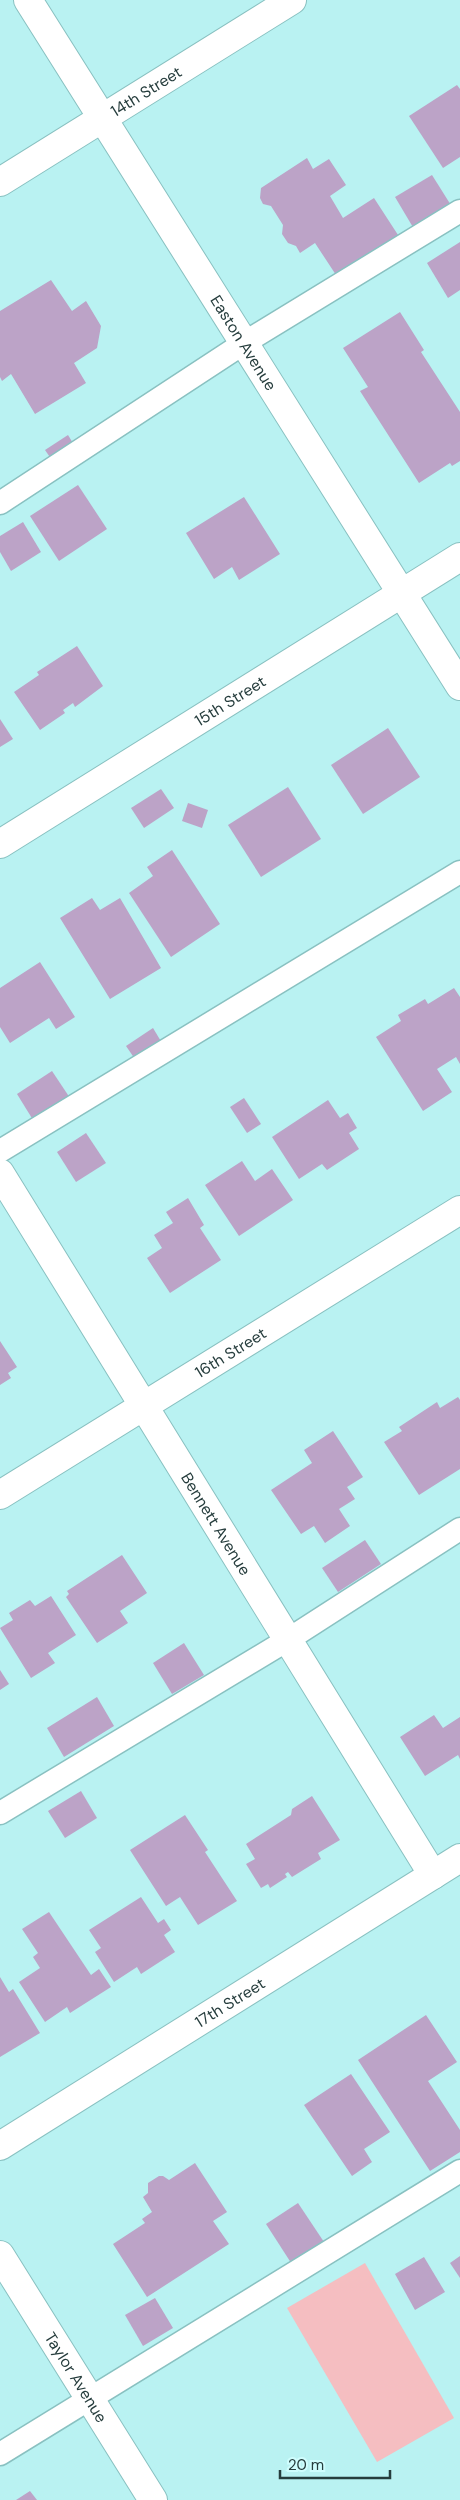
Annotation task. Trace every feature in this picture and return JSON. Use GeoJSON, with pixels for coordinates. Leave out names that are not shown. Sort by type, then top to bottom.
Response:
{"type":"FeatureCollection","features":[{"type":"Feature","properties":{"kind":"street","name":"Easton Avenue"},"geometry":{"type":"LineString","coordinates":[[28,0],[460,686]]}},
{"type":"Feature","properties":{"kind":"street","name":"14th Street"},"geometry":{"type":"LineString","coordinates":[[0,182],[292,0]]}},
{"type":"Feature","properties":{"kind":"street","name":"15th Street"},"geometry":{"type":"LineString","coordinates":[[0,844],[460,558]]}},
{"type":"Feature","properties":{"kind":"street","name":"Bennett Avenue"},"geometry":{"type":"LineString","coordinates":[[0,1172],[145,1404],[433,1875]]}},
{"type":"Feature","properties":{"kind":"street","name":"16th Street"},"geometry":{"type":"LineString","coordinates":[[0,1494],[460,1210]]}},
{"type":"Feature","properties":{"kind":"street","name":"17th Street"},"geometry":{"type":"LineString","coordinates":[[0,2146],[460,1858]]}},
{"type":"Feature","properties":{"kind":"street","name":"Taylor Avenue"},"geometry":{"type":"LineString","coordinates":[[0,2255],[153,2500]]}},
{"type":"Feature","properties":{"kind":"lane"},"geometry":{"type":"LineString","coordinates":[[0,503],[244,343],[460,211]]}},
{"type":"Feature","properties":{"kind":"lane"},"geometry":{"type":"LineString","coordinates":[[0,1151],[460,872]]}},
{"type":"Feature","properties":{"kind":"lane"},"geometry":{"type":"LineString","coordinates":[[0,1813],[288,1639],[460,1529]]}},
{"type":"Feature","properties":{"kind":"lane"},"geometry":{"type":"LineString","coordinates":[[0,2454],[460,2171]]}},
{"type":"Feature","properties":{"kind":"shaded area"},"geometry":{"type":"Polygon","coordinates":[[[365,2263],[454,2418],[377,2462],[287,2308],[365,2263]]]}},
{"type":"Feature","properties":{"kind":"building"},"geometry":{"type":"Polygon","coordinates":[[[457,85],[460,89],[460,157],[443,168],[409,116],[457,85]]]}},
{"type":"Feature","properties":{"kind":"building"},"geometry":{"type":"Polygon","coordinates":[[[307,158],[313,169],[329,159],[346,185],[330,196],[343,218],[374,198],[400,238],[338,278],[315,243],[300,253],[296,246],[288,243],[282,234],[283,225],[271,206],[263,204],[260,198],[261,188],[307,158]]]}},
{"type":"Feature","properties":{"kind":"building"},"geometry":{"type":"Polygon","coordinates":[[[432,175],[454,210],[417,234],[395,197],[432,175]]]}},
{"type":"Feature","properties":{"kind":"building"},"geometry":{"type":"Polygon","coordinates":[[[460,242],[460,290],[448,298],[427,263],[460,242]]]}},
{"type":"Feature","properties":{"kind":"building"},"geometry":{"type":"Polygon","coordinates":[[[51,280],[72,311],[86,301],[101,326],[97,348],[74,363],[86,383],[35,414],[11,374],[2,381],[0,377],[0,311],[51,280]]]}},
{"type":"Feature","properties":{"kind":"building"},"geometry":{"type":"Polygon","coordinates":[[[400,312],[424,350],[421,352],[460,412],[460,461],[452,466],[450,463],[419,483],[360,391],[368,387],[343,348],[400,312]]]}},
{"type":"Feature","properties":{"kind":"building"},"geometry":{"type":"Polygon","coordinates":[[[68,435],[76,448],[54,463],[45,450],[68,435]]]}},
{"type":"Feature","properties":{"kind":"building"},"geometry":{"type":"Polygon","coordinates":[[[78,485],[107,529],[59,561],[30,516],[78,485]]]}},
{"type":"Feature","properties":{"kind":"building"},"geometry":{"type":"Polygon","coordinates":[[[244,497],[280,554],[239,580],[232,567],[214,579],[186,533],[244,497]]]}},
{"type":"Feature","properties":{"kind":"building"},"geometry":{"type":"Polygon","coordinates":[[[23,522],[41,552],[11,571],[0,552],[0,536],[23,522]]]}},
{"type":"Feature","properties":{"kind":"building"},"geometry":{"type":"Polygon","coordinates":[[[77,646],[103,686],[75,707],[73,703],[63,710],[65,713],[40,730],[14,692],[39,675],[37,672],[77,646]]]}},
{"type":"Feature","properties":{"kind":"building"},"geometry":{"type":"Polygon","coordinates":[[[0,719],[13,739],[0,747],[0,719]]]}},
{"type":"Feature","properties":{"kind":"building"},"geometry":{"type":"Polygon","coordinates":[[[388,728],[420,777],[363,814],[331,765],[388,728]]]}},
{"type":"Feature","properties":{"kind":"building"},"geometry":{"type":"Polygon","coordinates":[[[288,787],[321,839],[261,877],[228,825],[288,787]]]}},
{"type":"Feature","properties":{"kind":"building"},"geometry":{"type":"Polygon","coordinates":[[[161,789],[174,808],[144,828],[131,808],[161,789]]]}},
{"type":"Feature","properties":{"kind":"building"},"geometry":{"type":"Polygon","coordinates":[[[188,803],[208,810],[202,828],[182,821],[188,803]]]}},
{"type":"Feature","properties":{"kind":"building"},"geometry":{"type":"Polygon","coordinates":[[[172,850],[220,924],[171,957],[129,893],[153,876],[147,867],[172,850]]]}},
{"type":"Feature","properties":{"kind":"building"},"geometry":{"type":"Polygon","coordinates":[[[92,898],[100,910],[120,898],[161,968],[110,999],[60,918],[92,898]]]}},
{"type":"Feature","properties":{"kind":"building"},"geometry":{"type":"Polygon","coordinates":[[[40,962],[75,1017],[56,1029],[49,1018],[10,1043],[0,1027],[0,988],[40,962]]]}},
{"type":"Feature","properties":{"kind":"building"},"geometry":{"type":"Polygon","coordinates":[[[454,988],[460,997],[460,1064],[456,1057],[437,1069],[452,1092],[423,1111],[376,1037],[401,1021],[398,1015],[425,999],[428,1004],[454,988]]]}},
{"type":"Feature","properties":{"kind":"building"},"geometry":{"type":"Polygon","coordinates":[[[153,1028],[165,1048],[139,1065],[126,1046],[153,1028]]]}},
{"type":"Feature","properties":{"kind":"building"},"geometry":{"type":"Polygon","coordinates":[[[52,1071],[74,1104],[38,1128],[17,1094],[52,1071]]]}},
{"type":"Feature","properties":{"kind":"building"},"geometry":{"type":"Polygon","coordinates":[[[244,1098],[261,1124],[247,1133],[230,1107],[244,1098]]]}},
{"type":"Feature","properties":{"kind":"building"},"geometry":{"type":"Polygon","coordinates":[[[328,1100],[340,1118],[348,1113],[357,1128],[349,1133],[359,1149],[327,1170],[322,1164],[299,1179],[272,1137],[328,1100]]]}},
{"type":"Feature","properties":{"kind":"building"},"geometry":{"type":"Polygon","coordinates":[[[86,1133],[106,1163],[76,1182],[57,1152],[86,1133]]]}},
{"type":"Feature","properties":{"kind":"building"},"geometry":{"type":"Polygon","coordinates":[[[242,1161],[255,1181],[272,1169],[293,1200],[239,1236],[205,1185],[242,1161]]]}},
{"type":"Feature","properties":{"kind":"building"},"geometry":{"type":"Polygon","coordinates":[[[188,1198],[204,1225],[200,1228],[221,1260],[170,1293],[147,1258],[162,1248],[154,1235],[173,1223],[166,1212],[188,1198]]]}},
{"type":"Feature","properties":{"kind":"building"},"geometry":{"type":"Polygon","coordinates":[[[0,1341],[17,1367],[8,1373],[11,1378],[0,1385],[0,1341]]]}},
{"type":"Feature","properties":{"kind":"building"},"geometry":{"type":"Polygon","coordinates":[[[458,1397],[460,1400],[460,1469],[419,1495],[384,1442],[402,1431],[399,1427],[437,1402],[440,1408],[458,1397]]]}},
{"type":"Feature","properties":{"kind":"building"},"geometry":{"type":"Polygon","coordinates":[[[333,1431],[363,1477],[347,1487],[355,1499],[339,1509],[350,1526],[325,1543],[314,1526],[301,1534],[271,1490],[312,1463],[304,1450],[333,1431]]]}},
{"type":"Feature","properties":{"kind":"building"},"geometry":{"type":"Polygon","coordinates":[[[365,1540],[381,1564],[338,1592],[322,1568],[365,1540]]]}},
{"type":"Feature","properties":{"kind":"building"},"geometry":{"type":"Polygon","coordinates":[[[122,1555],[147,1593],[120,1611],[128,1623],[97,1643],[66,1597],[69,1594],[67,1591],[122,1555]]]}},
{"type":"Feature","properties":{"kind":"building"},"geometry":{"type":"Polygon","coordinates":[[[51,1596],[76,1635],[48,1653],[55,1663],[31,1678],[0,1628],[13,1620],[9,1613],[30,1600],[35,1606],[51,1596]]]}},
{"type":"Feature","properties":{"kind":"building"},"geometry":{"type":"Polygon","coordinates":[[[184,1643],[204,1675],[172,1694],[153,1663],[184,1643]]]}},
{"type":"Feature","properties":{"kind":"building"},"geometry":{"type":"Polygon","coordinates":[[[0,1670],[9,1684],[0,1690],[0,1670]]]}},
{"type":"Feature","properties":{"kind":"building"},"geometry":{"type":"Polygon","coordinates":[[[97,1697],[114,1726],[64,1757],[47,1728],[97,1697]]]}},
{"type":"Feature","properties":{"kind":"building"},"geometry":{"type":"Polygon","coordinates":[[[434,1715],[443,1728],[460,1717],[460,1759],[458,1755],[425,1776],[400,1737],[434,1715]]]}},
{"type":"Feature","properties":{"kind":"building"},"geometry":{"type":"Polygon","coordinates":[[[81,1791],[97,1818],[65,1838],[48,1811],[81,1791]]]}},
{"type":"Feature","properties":{"kind":"building"},"geometry":{"type":"Polygon","coordinates":[[[312,1796],[340,1840],[318,1853],[321,1859],[292,1877],[288,1872],[285,1874],[287,1877],[270,1888],[268,1884],[261,1888],[246,1864],[255,1859],[246,1844],[291,1815],[292,1809],[312,1796]]]}},
{"type":"Feature","properties":{"kind":"building"},"geometry":{"type":"Polygon","coordinates":[[[185,1815],[208,1850],[205,1852],[237,1901],[198,1925],[180,1897],[166,1906],[130,1850],[185,1815]]]}},
{"type":"Feature","properties":{"kind":"building"},"geometry":{"type":"Polygon","coordinates":[[[141,1897],[158,1923],[164,1919],[171,1930],[164,1935],[175,1952],[141,1974],[137,1967],[114,1982],[95,1952],[101,1948],[89,1930],[141,1897]]]}},
{"type":"Feature","properties":{"kind":"building"},"geometry":{"type":"Polygon","coordinates":[[[49,1912],[91,1975],[99,1969],[111,1987],[70,2013],[67,2007],[45,2022],[19,1982],[40,1968],[33,1957],[38,1953],[22,1929],[49,1912]]]}},
{"type":"Feature","properties":{"kind":"building"},"geometry":{"type":"Polygon","coordinates":[[[0,1977],[9,1992],[13,1989],[40,2033],[0,2057],[0,1977]]]}},
{"type":"Feature","properties":{"kind":"building"},"geometry":{"type":"Polygon","coordinates":[[[426,2015],[457,2062],[428,2081],[460,2130],[460,2152],[430,2171],[358,2060],[426,2015]]]}},
{"type":"Feature","properties":{"kind":"building"},"geometry":{"type":"Polygon","coordinates":[[[351,2074],[390,2132],[364,2149],[372,2162],[352,2176],[304,2105],[351,2074]]]}},
{"type":"Feature","properties":{"kind":"building"},"geometry":{"type":"Polygon","coordinates":[[[195,2163],[227,2212],[213,2221],[229,2244],[147,2297],[113,2244],[145,2223],[142,2219],[152,2212],[143,2197],[148,2193],[148,2183],[159,2176],[169,2180],[195,2163]]]}},
{"type":"Feature","properties":{"kind":"building"},"geometry":{"type":"Polygon","coordinates":[[[298,2203],[328,2248],[295,2269],[266,2224],[298,2203]]]}},
{"type":"Feature","properties":{"kind":"building"},"geometry":{"type":"Polygon","coordinates":[[[460,2256],[460,2278],[450,2263],[460,2256]]]}},
{"type":"Feature","properties":{"kind":"building"},"geometry":{"type":"Polygon","coordinates":[[[424,2257],[445,2292],[415,2310],[395,2274],[424,2257]]]}},
{"type":"Feature","properties":{"kind":"building"},"geometry":{"type":"Polygon","coordinates":[[[155,2298],[173,2328],[143,2346],[125,2315],[155,2298]]]}},
{"type":"Feature","properties":{"kind":"building"},"geometry":{"type":"Polygon","coordinates":[[[30,2491],[37,2500],[16,2500],[30,2491]]]}}]}
